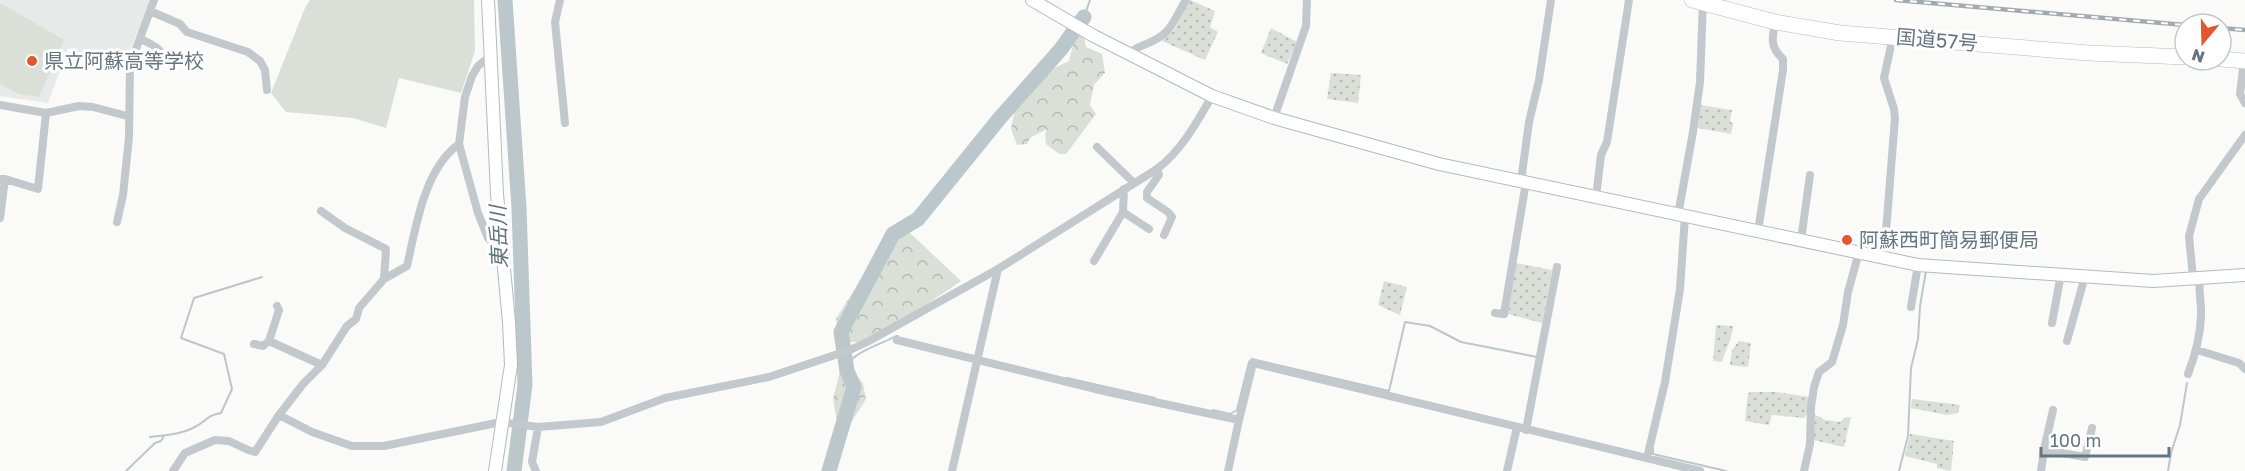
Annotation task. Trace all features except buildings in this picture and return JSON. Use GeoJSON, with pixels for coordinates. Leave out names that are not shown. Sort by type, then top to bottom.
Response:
{"type":"FeatureCollection","features":[{"type":"Feature","properties":{"kind":"highway","name":"国道57号"},"geometry":{"type":"LineString","coordinates":[[1699,1],[1775,22],[1840,33],[2089,53],[2173,56]]}},
{"type":"Feature","properties":{"kind":"street"},"geometry":{"type":"LineString","coordinates":[[117,222],[123,195],[129,137],[127,116],[130,65],[154,0]]}},
{"type":"Feature","properties":{"kind":"street"},"geometry":{"type":"LineString","coordinates":[[488,0],[489,57],[501,250],[511,365],[495,471]]}},
{"type":"Feature","properties":{"kind":"street"},"geometry":{"type":"LineString","coordinates":[[560,0],[555,22],[565,123]]}},
{"type":"Feature","properties":{"kind":"street"},"geometry":{"type":"LineString","coordinates":[[1032,0],[1212,96],[1274,118],[1439,164],[1918,265],[2153,281],[2245,275]]}},
{"type":"Feature","properties":{"kind":"street"},"geometry":{"type":"LineString","coordinates":[[1129,53],[1137,46],[1158,38],[1166,32],[1186,0]]}},
{"type":"Feature","properties":{"kind":"street"},"geometry":{"type":"LineString","coordinates":[[1274,118],[1306,26],[1307,0]]}},
{"type":"Feature","properties":{"kind":"street"},"geometry":{"type":"LineString","coordinates":[[1495,313],[1504,314],[1529,122],[1539,80],[1551,0]]}},
{"type":"Feature","properties":{"kind":"street"},"geometry":{"type":"LineString","coordinates":[[1596,197],[1601,156],[1607,142],[1629,0]]}},
{"type":"Feature","properties":{"kind":"street"},"geometry":{"type":"LineString","coordinates":[[1647,458],[1665,382],[1680,289],[1681,216],[1700,82],[1699,1]]}},
{"type":"Feature","properties":{"kind":"street"},"geometry":{"type":"LineString","coordinates":[[150,11],[180,24],[188,32],[248,52],[260,62],[265,70],[267,90]]}},
{"type":"Feature","properties":{"kind":"street"},"geometry":{"type":"LineString","coordinates":[[1758,231],[1784,63],[1774,50],[1772,43],[1775,22]]}},
{"type":"Feature","properties":{"kind":"street"},"geometry":{"type":"LineString","coordinates":[[1884,257],[1895,118],[1884,78],[1893,36]]}},
{"type":"Feature","properties":{"kind":"street"},"geometry":{"type":"LineString","coordinates":[[141,39],[160,50],[163,54],[162,62]]}},
{"type":"Feature","properties":{"kind":"street"},"geometry":{"type":"LineString","coordinates":[[489,57],[478,66],[472,76],[465,97],[459,144],[478,213],[488,238],[501,250]]}},
{"type":"Feature","properties":{"kind":"street"},"geometry":{"type":"LineString","coordinates":[[2244,61],[2240,94],[2245,103]]}},
{"type":"Feature","properties":{"kind":"street"},"geometry":{"type":"LineString","coordinates":[[279,416],[312,432],[352,446],[384,446],[501,422],[538,427],[601,422],[665,398],[754,381],[850,350],[998,269],[1157,169],[1170,159],[1212,96]]}},
{"type":"Feature","properties":{"kind":"street"},"geometry":{"type":"LineString","coordinates":[[0,105],[46,113],[79,106],[104,109],[127,116]]}},
{"type":"Feature","properties":{"kind":"street"},"geometry":{"type":"LineString","coordinates":[[0,218],[2,179],[38,189],[46,113]]}},
{"type":"Feature","properties":{"kind":"street"},"geometry":{"type":"LineString","coordinates":[[2188,374],[2197,350],[2201,315],[2189,236],[2199,199],[2245,135]]}},
{"type":"Feature","properties":{"kind":"street"},"geometry":{"type":"LineString","coordinates":[[173,471],[186,453],[215,440],[229,441],[255,452],[303,384],[321,365],[347,326],[356,319],[359,308],[384,279],[407,266],[419,210],[441,161],[459,144]]}},
{"type":"Feature","properties":{"kind":"street"},"geometry":{"type":"LineString","coordinates":[[1097,147],[1134,183]]}},
{"type":"Feature","properties":{"kind":"street"},"geometry":{"type":"LineString","coordinates":[[1157,169],[1159,175],[1147,192],[1147,198],[1168,212],[1172,218],[1164,235]]}},
{"type":"Feature","properties":{"kind":"street"},"geometry":{"type":"LineString","coordinates":[[1801,240],[1810,175]]}},
{"type":"Feature","properties":{"kind":"street"},"geometry":{"type":"LineString","coordinates":[[1094,261],[1123,212],[1124,189]]}},
{"type":"Feature","properties":{"kind":"street"},"geometry":{"type":"LineString","coordinates":[[321,211],[345,228],[386,249],[384,279]]}},
{"type":"Feature","properties":{"kind":"street"},"geometry":{"type":"LineString","coordinates":[[1123,212],[1149,229]]}},
{"type":"Feature","properties":{"kind":"street"},"geometry":{"type":"LineString","coordinates":[[1804,471],[1810,444],[1814,387],[1820,372],[1832,362],[1843,325],[1848,292],[1859,252]]}},
{"type":"Feature","properties":{"kind":"street"},"geometry":{"type":"LineString","coordinates":[[1911,307],[1918,265]]}},
{"type":"Feature","properties":{"kind":"street"},"geometry":{"type":"LineString","coordinates":[[1507,471],[1521,429],[1557,267]]}},
{"type":"Feature","properties":{"kind":"street"},"geometry":{"type":"LineString","coordinates":[[952,471],[998,269]]}},
{"type":"Feature","properties":{"kind":"street"},"geometry":{"type":"LineString","coordinates":[[2052,323],[2061,274]]}},
{"type":"Feature","properties":{"kind":"street"},"geometry":{"type":"LineString","coordinates":[[2067,341],[2085,276]]}},
{"type":"Feature","properties":{"kind":"street"},"geometry":{"type":"LineString","coordinates":[[254,344],[263,346],[269,341],[279,310],[277,306]]}},
{"type":"Feature","properties":{"kind":"street"},"geometry":{"type":"LineString","coordinates":[[897,340],[1108,392],[1239,420]]}},
{"type":"Feature","properties":{"kind":"street"},"geometry":{"type":"LineString","coordinates":[[269,341],[321,365]]}},
{"type":"Feature","properties":{"kind":"street"},"geometry":{"type":"LineString","coordinates":[[2197,350],[2239,363],[2245,369]]}},
{"type":"Feature","properties":{"kind":"street"},"geometry":{"type":"LineString","coordinates":[[1228,471],[1253,363],[1700,471]]}},
{"type":"Feature","properties":{"kind":"street"},"geometry":{"type":"LineString","coordinates":[[2041,471],[2053,410]]}},
{"type":"Feature","properties":{"kind":"street"},"geometry":{"type":"LineString","coordinates":[[536,471],[532,462],[538,427]]}},
{"type":"Feature","properties":{"kind":"street"},"geometry":{"type":"LineString","coordinates":[[2044,450],[2085,457],[2092,428]]}},
{"type":"Feature","properties":{"kind":"shaded area","name":"県立阿蘇高等学校"},"geometry":{"type":"Polygon","coordinates":[[[0,0],[150,0],[121,73],[68,48],[48,103],[0,96],[0,0]]]}},
{"type":"Feature","properties":{"kind":"green space"},"geometry":{"type":"Polygon","coordinates":[[[310,0],[474,0],[475,51],[461,93],[399,78],[386,128],[353,118],[286,112],[271,93],[310,0]]]}},
{"type":"Feature","properties":{"kind":"green space"},"geometry":{"type":"Polygon","coordinates":[[[1190,0],[1215,11],[1210,27],[1218,32],[1205,60],[1162,41],[1174,30],[1190,0]]]}},
{"type":"Feature","properties":{"kind":"green space"},"geometry":{"type":"Polygon","coordinates":[[[0,3],[64,40],[39,97],[19,94],[0,84],[0,3]]]}},
{"type":"Feature","properties":{"kind":"green space"},"geometry":{"type":"Polygon","coordinates":[[[1271,28],[1297,42],[1287,64],[1261,53],[1271,28]]]}},
{"type":"Feature","properties":{"kind":"green space"},"geometry":{"type":"Polygon","coordinates":[[[1080,33],[1083,34],[1086,47],[1102,54],[1105,73],[1094,85],[1090,105],[1096,114],[1066,154],[1059,154],[1046,144],[1047,129],[1030,138],[1027,144],[1017,145],[1011,129],[1014,113],[1046,72],[1069,61],[1073,45],[1080,33]]]}},
{"type":"Feature","properties":{"kind":"green space"},"geometry":{"type":"Polygon","coordinates":[[[1331,73],[1361,75],[1358,103],[1327,99],[1331,73]]]}},
{"type":"Feature","properties":{"kind":"green space"},"geometry":{"type":"Polygon","coordinates":[[[1700,105],[1732,110],[1731,134],[1698,128],[1700,105]]]}},
{"type":"Feature","properties":{"kind":"green space"},"geometry":{"type":"Polygon","coordinates":[[[909,232],[961,281],[871,342],[844,342],[848,362],[863,384],[866,399],[840,440],[833,399],[842,363],[836,319],[884,242],[909,232]]]}},
{"type":"Feature","properties":{"kind":"green space"},"geometry":{"type":"Polygon","coordinates":[[[1516,263],[1552,270],[1542,323],[1508,314],[1516,263]]]}},
{"type":"Feature","properties":{"kind":"green space"},"geometry":{"type":"Polygon","coordinates":[[[1384,281],[1407,287],[1400,315],[1378,305],[1384,281]]]}},
{"type":"Feature","properties":{"kind":"green space"},"geometry":{"type":"Polygon","coordinates":[[[1716,325],[1733,326],[1722,362],[1713,361],[1716,325]]]}},
{"type":"Feature","properties":{"kind":"green space"},"geometry":{"type":"Polygon","coordinates":[[[1739,341],[1751,343],[1748,367],[1730,365],[1732,350],[1739,341]]]}},
{"type":"Feature","properties":{"kind":"green space"},"geometry":{"type":"Polygon","coordinates":[[[1750,392],[1776,392],[1809,397],[1807,414],[1804,418],[1772,415],[1769,425],[1745,421],[1750,392]]]}},
{"type":"Feature","properties":{"kind":"green space"},"geometry":{"type":"Polygon","coordinates":[[[1912,399],[1960,405],[1958,413],[1947,415],[1911,408],[1912,399]]]}},
{"type":"Feature","properties":{"kind":"green space"},"geometry":{"type":"Polygon","coordinates":[[[1814,414],[1825,420],[1840,422],[1844,418],[1851,417],[1844,447],[1813,440],[1814,414]]]}},
{"type":"Feature","properties":{"kind":"green space"},"geometry":{"type":"Polygon","coordinates":[[[1910,434],[1954,441],[1951,471],[1937,468],[1937,464],[1905,456],[1910,434]]]}},
{"type":"Feature","properties":{"kind":"waterway","name":"東岳川"},"geometry":{"type":"LineString","coordinates":[[505,0],[519,208],[525,385],[514,471]]}},
{"type":"Feature","properties":{"kind":"waterway"},"geometry":{"type":"LineString","coordinates":[[1084,17],[1090,0]]}},
{"type":"Feature","properties":{"kind":"waterway"},"geometry":{"type":"LineString","coordinates":[[829,471],[854,387],[847,371],[841,332],[893,234],[918,219],[999,119],[1061,49],[1084,17]]}},
{"type":"Feature","properties":{"kind":"waterway"},"geometry":{"type":"LineString","coordinates":[[1899,471],[1908,436],[1911,368],[1918,339],[1920,306],[1926,271]]}},
{"type":"Feature","properties":{"kind":"waterway"},"geometry":{"type":"LineString","coordinates":[[150,437],[188,430],[212,415],[221,413],[232,389],[224,354],[181,338],[194,298],[262,277]]}},
{"type":"Feature","properties":{"kind":"waterway"},"geometry":{"type":"LineString","coordinates":[[1213,410],[1230,414],[1237,410],[1249,362],[1252,359],[1389,391],[1405,322],[1430,326],[1461,342],[1537,357]]}},
{"type":"Feature","properties":{"kind":"waterway"},"geometry":{"type":"LineString","coordinates":[[852,359],[898,336]]}},
{"type":"Feature","properties":{"kind":"waterway"},"geometry":{"type":"LineString","coordinates":[[1067,378],[1155,398]]}},
{"type":"Feature","properties":{"kind":"waterway"},"geometry":{"type":"LineString","coordinates":[[2168,471],[2180,425],[2187,383]]}},
{"type":"Feature","properties":{"kind":"waterway"},"geometry":{"type":"LineString","coordinates":[[126,471],[164,436]]}},
{"type":"Feature","properties":{"kind":"waterway"},"geometry":{"type":"LineString","coordinates":[[1653,449],[1653,454],[1726,471]]}},
{"type":"Feature","properties":{"kind":"railway"},"geometry":{"type":"LineString","coordinates":[[1896,0],[2173,24]]}},
{"type":"Feature","properties":{"kind":"railway"},"geometry":{"type":"LineString","coordinates":[[2233,29],[2245,30]]}},
{"type":"Feature","properties":{"kind":"place","name":"県立阿蘇高等学校"},"geometry":{"type":"Point","coordinates":[32,61]}},
{"type":"Feature","properties":{"kind":"place","name":"阿蘇西町簡易郵便局"},"geometry":{"type":"Point","coordinates":[1847,240]}}]}
